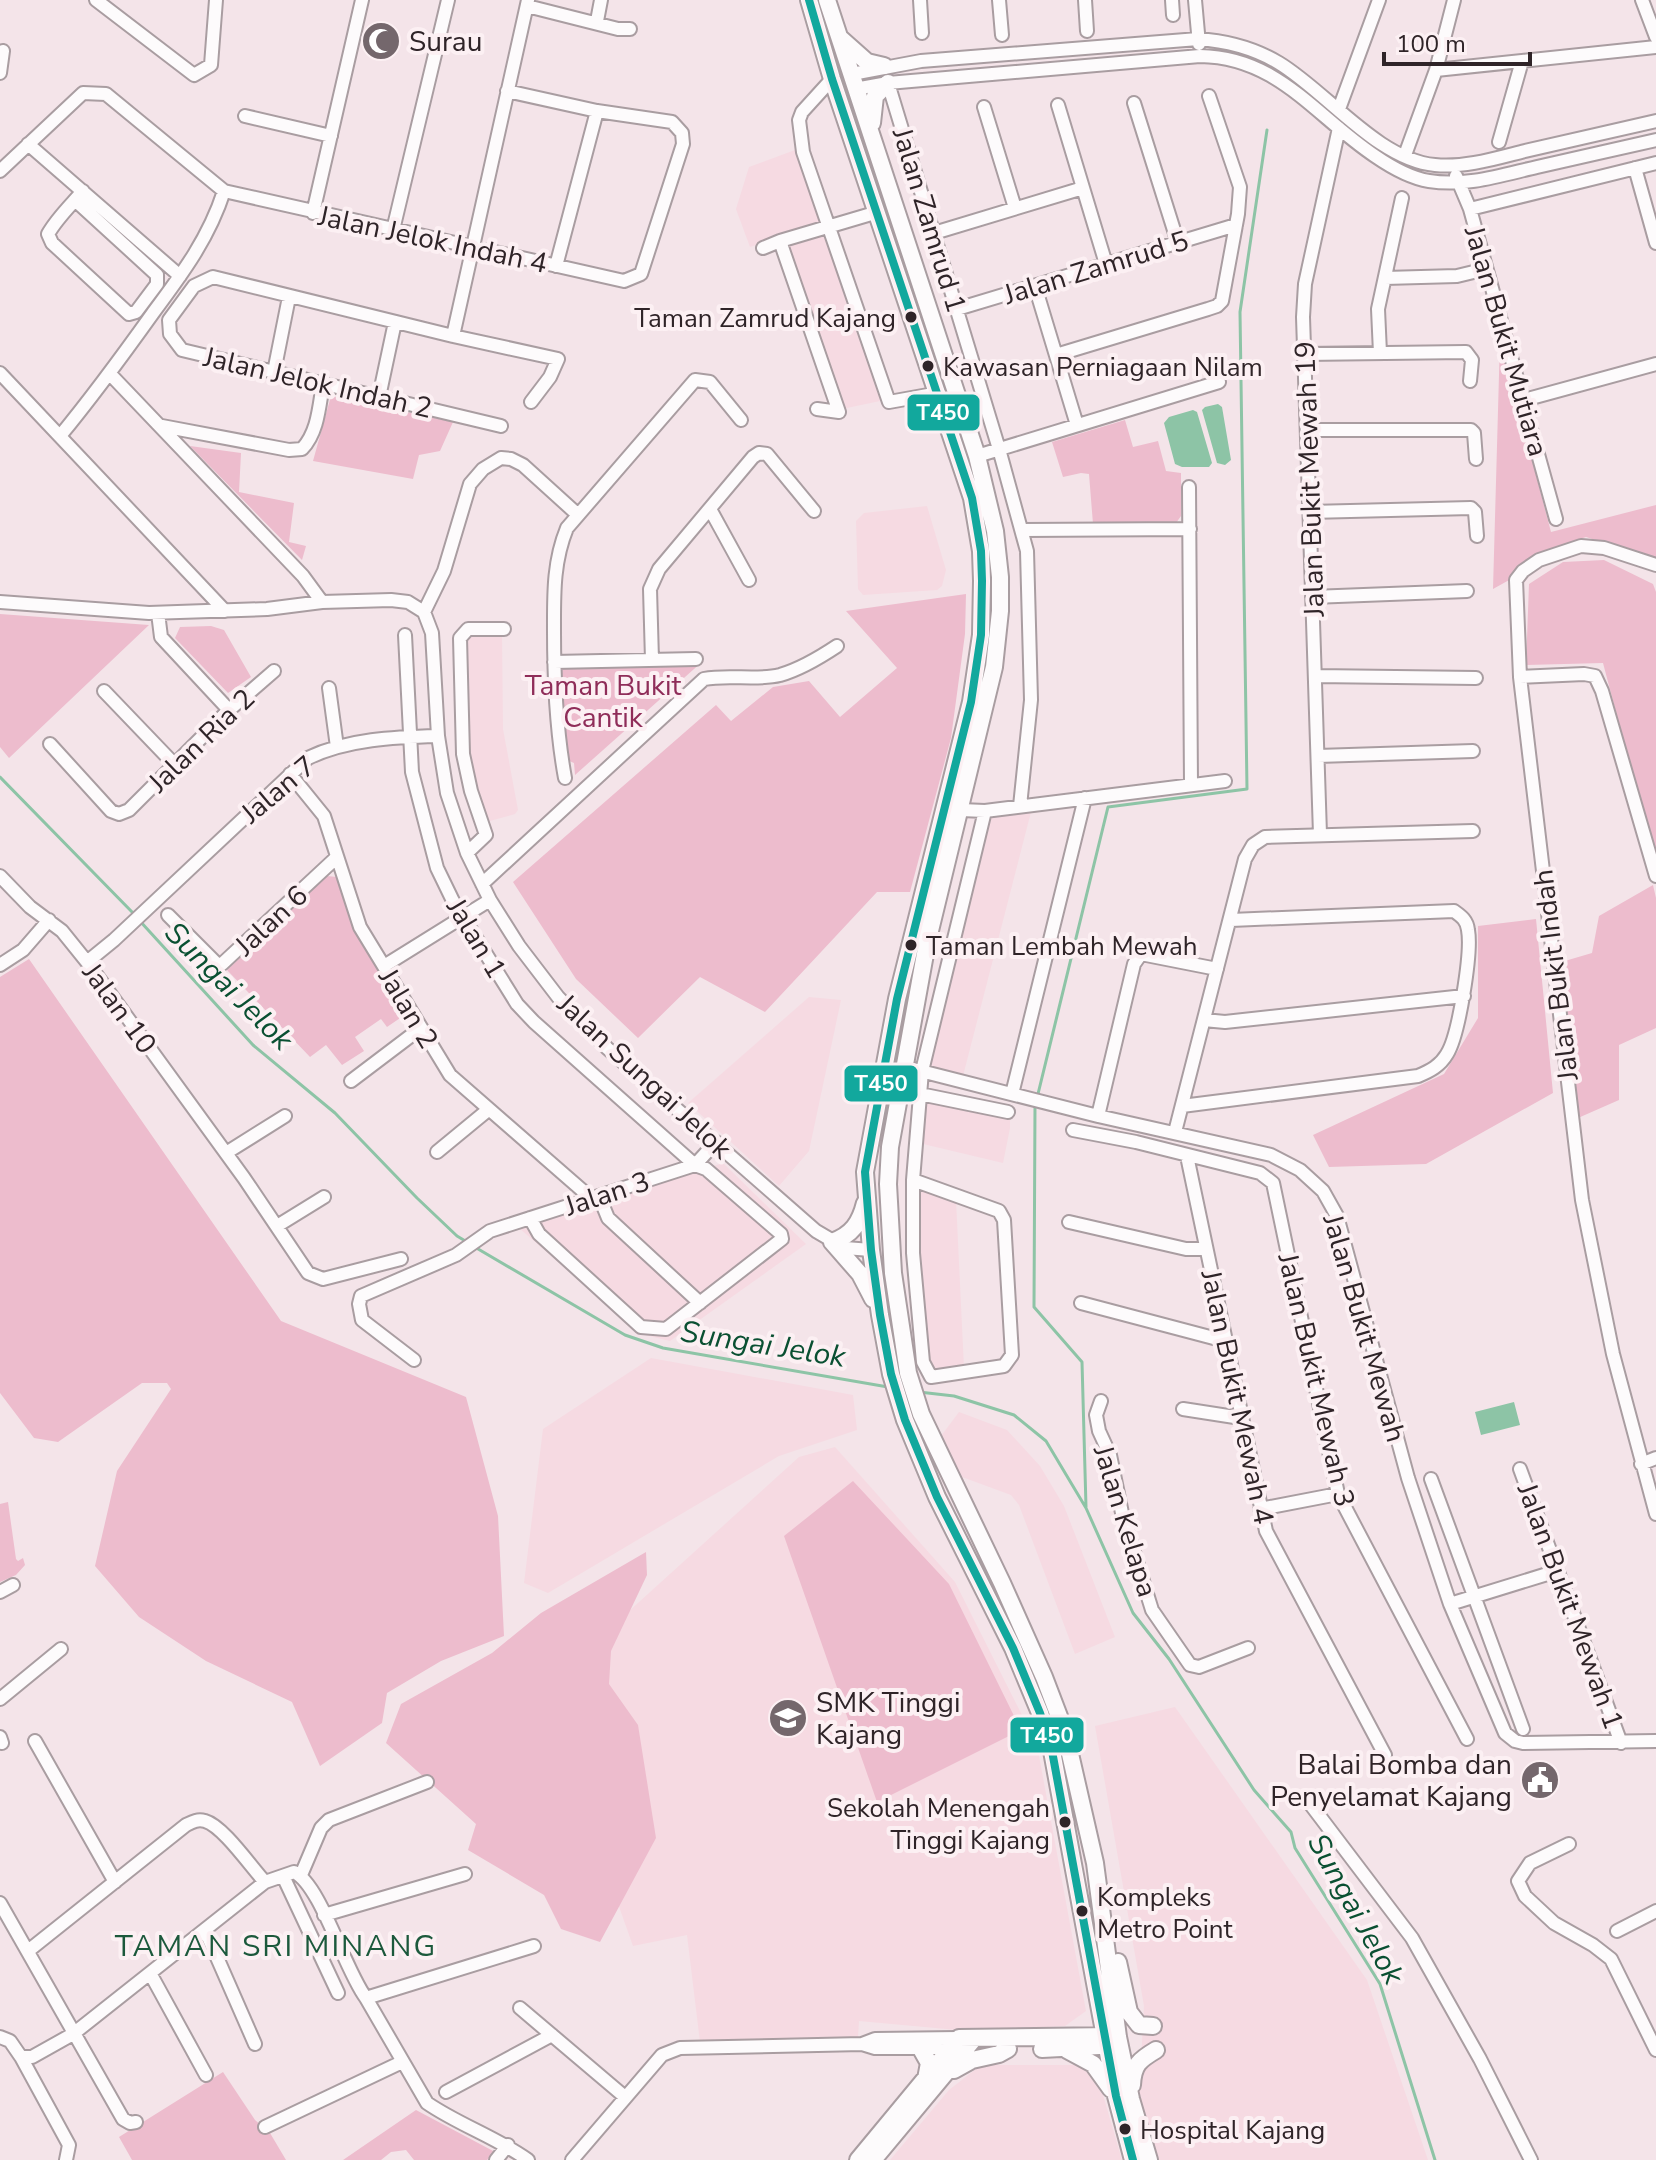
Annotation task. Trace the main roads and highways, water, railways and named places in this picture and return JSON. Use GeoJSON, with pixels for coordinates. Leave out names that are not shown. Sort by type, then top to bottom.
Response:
{"type":"FeatureCollection","features":[{"type":"Feature","properties":{"kind":"main road"},"geometry":{"type":"LineString","coordinates":[[816,2],[839,37],[886,74],[872,107],[873,140]]}},
{"type":"Feature","properties":{"kind":"main road"},"geometry":{"type":"LineString","coordinates":[[816,2],[839,75],[846,82],[873,140],[977,456],[995,531],[1000,577],[994,667],[927,943],[914,1069],[890,1147],[888,1184],[893,1273],[916,1417],[937,1497],[1013,1648],[1052,1751],[1097,1994],[1112,2041]]}},
{"type":"Feature","properties":{"kind":"main road"},"geometry":{"type":"LineString","coordinates":[[839,37],[849,109],[866,159],[868,185],[939,393],[974,511],[981,551],[981,635],[971,702],[897,999],[866,1163],[871,1250],[880,1315],[891,1374],[1002,1583],[1044,1677],[1065,1732],[1129,2012],[1139,2025],[1153,2026]]}},
{"type":"Feature","properties":{"kind":"main road"},"geometry":{"type":"LineString","coordinates":[[897,999],[895,1053],[897,1061],[914,1069]]}},
{"type":"Feature","properties":{"kind":"main road"},"geometry":{"type":"LineString","coordinates":[[878,1096],[891,1075],[914,1069]]}},
{"type":"Feature","properties":{"kind":"main road"},"geometry":{"type":"LineString","coordinates":[[871,1250],[881,1243],[882,1194],[888,1184]]}},
{"type":"Feature","properties":{"kind":"main road"},"geometry":{"type":"LineString","coordinates":[[867,1194],[861,1218],[852,1231],[832,1242],[860,1274],[880,1315]]}},
{"type":"Feature","properties":{"kind":"main road"},"geometry":{"type":"LineString","coordinates":[[871,1250],[882,1265],[895,1333],[904,1348]]}},
{"type":"Feature","properties":{"kind":"main road"},"geometry":{"type":"LineString","coordinates":[[937,1497],[949,1497],[954,1502],[986,1563],[1002,1583]]}},
{"type":"Feature","properties":{"kind":"main road"},"geometry":{"type":"LineString","coordinates":[[1095,1863],[1112,2041],[1133,2160]]}},
{"type":"Feature","properties":{"kind":"main road"},"geometry":{"type":"LineString","coordinates":[[963,2044],[1008,2049],[1065,2043],[1088,2027],[1097,1994]]}},
{"type":"Feature","properties":{"kind":"main road"},"geometry":{"type":"LineString","coordinates":[[858,2160],[925,2080],[963,2044],[1112,2041]]}},
{"type":"Feature","properties":{"kind":"main road"},"geometry":{"type":"LineString","coordinates":[[1065,2043],[1093,2064],[1123,2098],[1149,2160]]}},
{"type":"Feature","properties":{"kind":"main road"},"geometry":{"type":"LineString","coordinates":[[873,2160],[944,2076],[963,2044]]}},
{"type":"Feature","properties":{"kind":"main road"},"geometry":{"type":"LineString","coordinates":[[920,2047],[929,2063],[925,2080]]}},
{"type":"Feature","properties":{"kind":"main road"},"geometry":{"type":"LineString","coordinates":[[944,2076],[972,2060],[1008,2049]]}},
{"type":"Feature","properties":{"kind":"main road"},"geometry":{"type":"LineString","coordinates":[[1123,2098],[1137,2061],[1156,2050]]}},
{"type":"Feature","properties":{"kind":"waterway"},"geometry":{"type":"LineString","coordinates":[[1037,1098],[1108,807],[1247,789],[1240,312],[1267,130]]}},
{"type":"Feature","properties":{"kind":"waterway","name":"Sungai Jelok"},"geometry":{"type":"LineString","coordinates":[[0,777],[134,914]]}},
{"type":"Feature","properties":{"kind":"waterway","name":"Sungai Jelok"},"geometry":{"type":"LineString","coordinates":[[139,920],[253,1045],[335,1113],[417,1198],[467,1242]]}},
{"type":"Feature","properties":{"kind":"waterway"},"geometry":{"type":"LineString","coordinates":[[1035,1105],[1034,1307],[1082,1362],[1086,1507]]}},
{"type":"Feature","properties":{"kind":"waterway","name":"Sungai Jelok"},"geometry":{"type":"LineString","coordinates":[[473,1246],[625,1335],[663,1348],[888,1387]]}},
{"type":"Feature","properties":{"kind":"waterway","name":"Sungai Jelok"},"geometry":{"type":"LineString","coordinates":[[919,1392],[954,1396],[1014,1415],[1046,1441],[1086,1508],[1133,1613],[1169,1659],[1254,1790],[1291,1832],[1295,1848],[1380,1984],[1435,2160]]}},
{"type":"Feature","properties":{"kind":"place","name":"Surau"},"geometry":{"type":"Point","coordinates":[381,41]}},
{"type":"Feature","properties":{"kind":"place","name":"Taman Zamrud Kajang"},"geometry":{"type":"Point","coordinates":[911,317]}},
{"type":"Feature","properties":{"kind":"place","name":"Kawasan Perniagaan Nilam"},"geometry":{"type":"Point","coordinates":[928,366]}},
{"type":"Feature","properties":{"kind":"place","name":"Taman Lembah Mewah"},"geometry":{"type":"Point","coordinates":[911,945]}},
{"type":"Feature","properties":{"kind":"place","name":"SMK Tinggi Kajang"},"geometry":{"type":"Point","coordinates":[788,1718]}},
{"type":"Feature","properties":{"kind":"place","name":"Balai Bomba dan Penyelamat Kajang"},"geometry":{"type":"Point","coordinates":[1540,1780]}},
{"type":"Feature","properties":{"kind":"place","name":"Sekolah Menengah Tinggi Kajang"},"geometry":{"type":"Point","coordinates":[1065,1822]}},
{"type":"Feature","properties":{"kind":"place","name":"Kompleks Metro Point"},"geometry":{"type":"Point","coordinates":[1082,1911]}},
{"type":"Feature","properties":{"kind":"place","name":"Hospital Kajang"},"geometry":{"type":"Point","coordinates":[1125,2129]}},
{"type":"Feature","properties":{"kind":"district","name":"TAMAN SRI MINANG"},"geometry":{"type":"Point","coordinates":[276,1946]}},
{"type":"Feature","properties":{"kind":"park label","name":"Taman Bukit Cantik"},"geometry":{"type":"Point","coordinates":[603,701]}}]}
